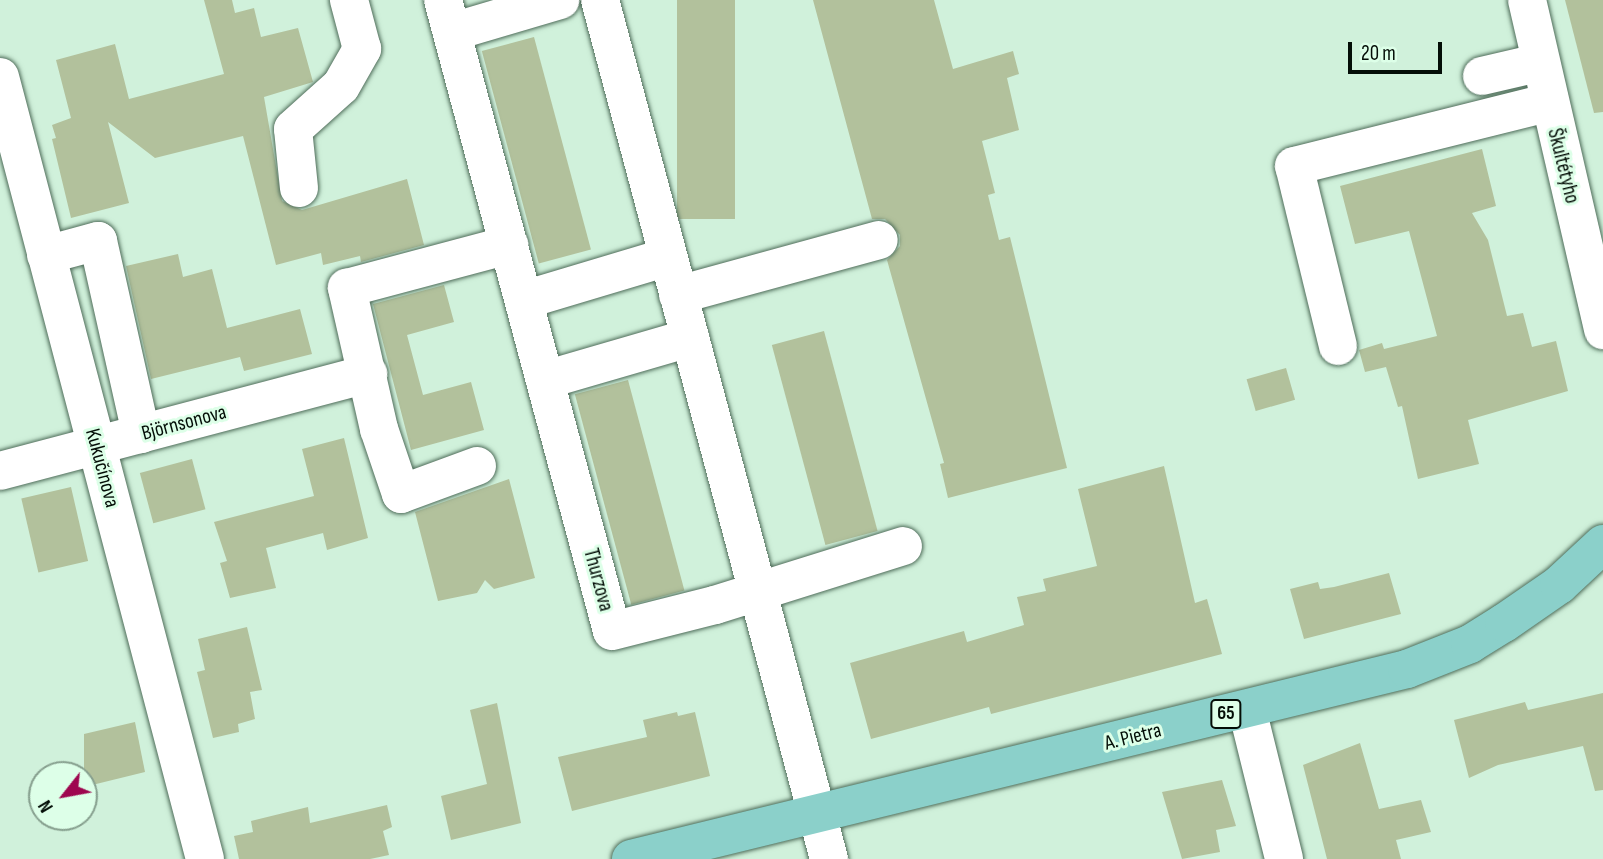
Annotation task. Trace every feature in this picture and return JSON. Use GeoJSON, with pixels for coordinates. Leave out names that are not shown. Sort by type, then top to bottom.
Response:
{"type":"FeatureCollection","features":[{"type":"Feature","properties":{"kind":"main road","name":"A. Pietra"},"geometry":{"type":"LineString","coordinates":[[631,859],[1407,669],[1470,644],[1559,585],[1603,544]]}},
{"type":"Feature","properties":{"kind":"street"},"geometry":{"type":"LineString","coordinates":[[299,188],[293,130],[341,86],[362,49],[349,0]]}},
{"type":"Feature","properties":{"kind":"street","name":"Thurzova"},"geometry":{"type":"LineString","coordinates":[[560,0],[448,16],[612,631],[760,590],[902,546]]}},
{"type":"Feature","properties":{"kind":"street"},"geometry":{"type":"LineString","coordinates":[[600,0],[677,295],[760,590],[829,859]]}},
{"type":"Feature","properties":{"kind":"street","name":"Škultétyho"},"geometry":{"type":"LineString","coordinates":[[1527,0],[1547,103],[1603,330]]}},
{"type":"Feature","properties":{"kind":"street"},"geometry":{"type":"LineString","coordinates":[[1482,76],[1538,63]]}},
{"type":"Feature","properties":{"kind":"street","name":"Kukučínova"},"geometry":{"type":"LineString","coordinates":[[0,77],[205,859]]}},
{"type":"Feature","properties":{"kind":"street"},"geometry":{"type":"LineString","coordinates":[[1338,346],[1294,166],[1547,103]]}},
{"type":"Feature","properties":{"kind":"street"},"geometry":{"type":"LineString","coordinates":[[677,295],[879,240]]}},
{"type":"Feature","properties":{"kind":"street"},"geometry":{"type":"LineString","coordinates":[[46,255],[97,241],[141,435]]}},
{"type":"Feature","properties":{"kind":"street"},"geometry":{"type":"LineString","coordinates":[[477,466],[401,494],[346,288],[509,245]]}},
{"type":"Feature","properties":{"kind":"street"},"geometry":{"type":"LineString","coordinates":[[524,300],[667,257]]}},
{"type":"Feature","properties":{"kind":"street"},"geometry":{"type":"LineString","coordinates":[[545,380],[690,338]]}},
{"type":"Feature","properties":{"kind":"street","name":"Björnsonova"},"geometry":{"type":"LineString","coordinates":[[0,471],[368,374]]}},
{"type":"Feature","properties":{"kind":"street"},"geometry":{"type":"LineString","coordinates":[[1247,709],[1284,859]]}},
{"type":"Feature","properties":{"kind":"building"},"geometry":{"type":"Polygon","coordinates":[[[204,0],[232,0],[235,13],[254,8],[261,37],[298,28],[313,82],[264,97],[282,201],[302,210],[407,179],[424,245],[361,262],[360,256],[323,265],[321,253],[276,265],[243,136],[155,158],[108,122],[129,203],[71,218],[52,139],[56,138],[52,125],[71,118],[56,60],[115,44],[129,99],[224,74],[204,0]]]}},
{"type":"Feature","properties":{"kind":"building"},"geometry":{"type":"Polygon","coordinates":[[[677,0],[735,0],[735,219],[677,219],[677,0]]]}},
{"type":"Feature","properties":{"kind":"building"},"geometry":{"type":"Polygon","coordinates":[[[813,0],[934,0],[953,69],[1013,51],[1019,74],[1007,78],[1019,130],[982,141],[995,193],[988,195],[999,240],[1010,237],[1067,468],[948,498],[940,464],[944,463],[887,260],[900,246],[900,235],[885,219],[872,219],[813,0]]]}},
{"type":"Feature","properties":{"kind":"building"},"geometry":{"type":"Polygon","coordinates":[[[1565,0],[1603,0],[1603,112],[1594,113],[1565,0]]]}},
{"type":"Feature","properties":{"kind":"building"},"geometry":{"type":"Polygon","coordinates":[[[534,37],[591,250],[539,263],[482,51],[534,37]]]}},
{"type":"Feature","properties":{"kind":"building"},"geometry":{"type":"Polygon","coordinates":[[[1482,149],[1496,206],[1472,213],[1488,240],[1507,316],[1523,313],[1532,347],[1556,341],[1568,391],[1468,420],[1479,464],[1418,479],[1402,406],[1398,407],[1386,367],[1365,372],[1359,350],[1382,343],[1384,349],[1437,336],[1409,231],[1355,244],[1340,186],[1482,149]]]}},
{"type":"Feature","properties":{"kind":"building"},"geometry":{"type":"Polygon","coordinates":[[[178,254],[183,277],[212,269],[227,328],[300,309],[312,354],[244,371],[240,357],[151,379],[126,266],[178,254]]]}},
{"type":"Feature","properties":{"kind":"building"},"geometry":{"type":"Polygon","coordinates":[[[444,285],[454,322],[407,335],[423,395],[471,382],[484,430],[411,450],[373,304],[444,285]]]}},
{"type":"Feature","properties":{"kind":"building"},"geometry":{"type":"Polygon","coordinates":[[[824,331],[878,531],[825,545],[772,345],[824,331]]]}},
{"type":"Feature","properties":{"kind":"building"},"geometry":{"type":"Polygon","coordinates":[[[1286,368],[1295,400],[1256,411],[1247,379],[1286,368]]]}},
{"type":"Feature","properties":{"kind":"building"},"geometry":{"type":"Polygon","coordinates":[[[628,380],[684,591],[631,605],[575,394],[628,380]]]}},
{"type":"Feature","properties":{"kind":"building"},"geometry":{"type":"Polygon","coordinates":[[[344,438],[368,538],[327,550],[323,533],[266,548],[276,588],[230,598],[220,563],[227,561],[214,522],[314,496],[302,449],[344,438]]]}},
{"type":"Feature","properties":{"kind":"building"},"geometry":{"type":"Polygon","coordinates":[[[192,459],[205,509],[153,523],[140,473],[192,459]]]}},
{"type":"Feature","properties":{"kind":"building"},"geometry":{"type":"Polygon","coordinates":[[[1164,466],[1195,603],[1207,599],[1222,654],[991,714],[989,707],[871,739],[850,663],[964,631],[967,642],[1024,625],[1017,597],[1046,591],[1043,579],[1097,566],[1078,489],[1164,466]]]}},
{"type":"Feature","properties":{"kind":"building"},"geometry":{"type":"Polygon","coordinates":[[[509,479],[535,578],[494,589],[485,580],[477,593],[438,601],[415,512],[509,479]]]}},
{"type":"Feature","properties":{"kind":"building"},"geometry":{"type":"Polygon","coordinates":[[[71,487],[88,561],[38,573],[21,498],[71,487]]]}},
{"type":"Feature","properties":{"kind":"building"},"geometry":{"type":"Polygon","coordinates":[[[1389,573],[1401,614],[1304,639],[1290,589],[1318,582],[1320,589],[1334,587],[1389,573]]]}},
{"type":"Feature","properties":{"kind":"building"},"geometry":{"type":"Polygon","coordinates":[[[247,627],[262,690],[250,692],[255,719],[238,724],[239,732],[213,738],[197,672],[205,670],[198,639],[247,627]]]}},
{"type":"Feature","properties":{"kind":"building"},"geometry":{"type":"Polygon","coordinates":[[[1603,693],[1603,790],[1595,791],[1583,746],[1498,765],[1469,778],[1454,720],[1525,702],[1528,710],[1603,693]]]}},
{"type":"Feature","properties":{"kind":"building"},"geometry":{"type":"Polygon","coordinates":[[[497,703],[521,823],[451,840],[441,796],[487,784],[470,710],[497,703]]]}},
{"type":"Feature","properties":{"kind":"building"},"geometry":{"type":"Polygon","coordinates":[[[677,712],[678,716],[695,712],[710,776],[572,811],[558,757],[647,737],[643,720],[677,712]]]}},
{"type":"Feature","properties":{"kind":"building"},"geometry":{"type":"Polygon","coordinates":[[[135,722],[145,772],[98,784],[98,761],[84,761],[84,734],[135,722]]]}},
{"type":"Feature","properties":{"kind":"building"},"geometry":{"type":"Polygon","coordinates":[[[1360,743],[1379,809],[1421,800],[1431,832],[1396,840],[1401,859],[1327,859],[1303,765],[1360,743]]]}},
{"type":"Feature","properties":{"kind":"building"},"geometry":{"type":"Polygon","coordinates":[[[1222,780],[1236,826],[1216,830],[1220,852],[1182,859],[1162,792],[1222,780]]]}},
{"type":"Feature","properties":{"kind":"building"},"geometry":{"type":"Polygon","coordinates":[[[387,805],[392,827],[383,831],[389,855],[370,859],[239,859],[234,836],[253,832],[251,821],[308,807],[310,823],[387,805]]]}}]}
